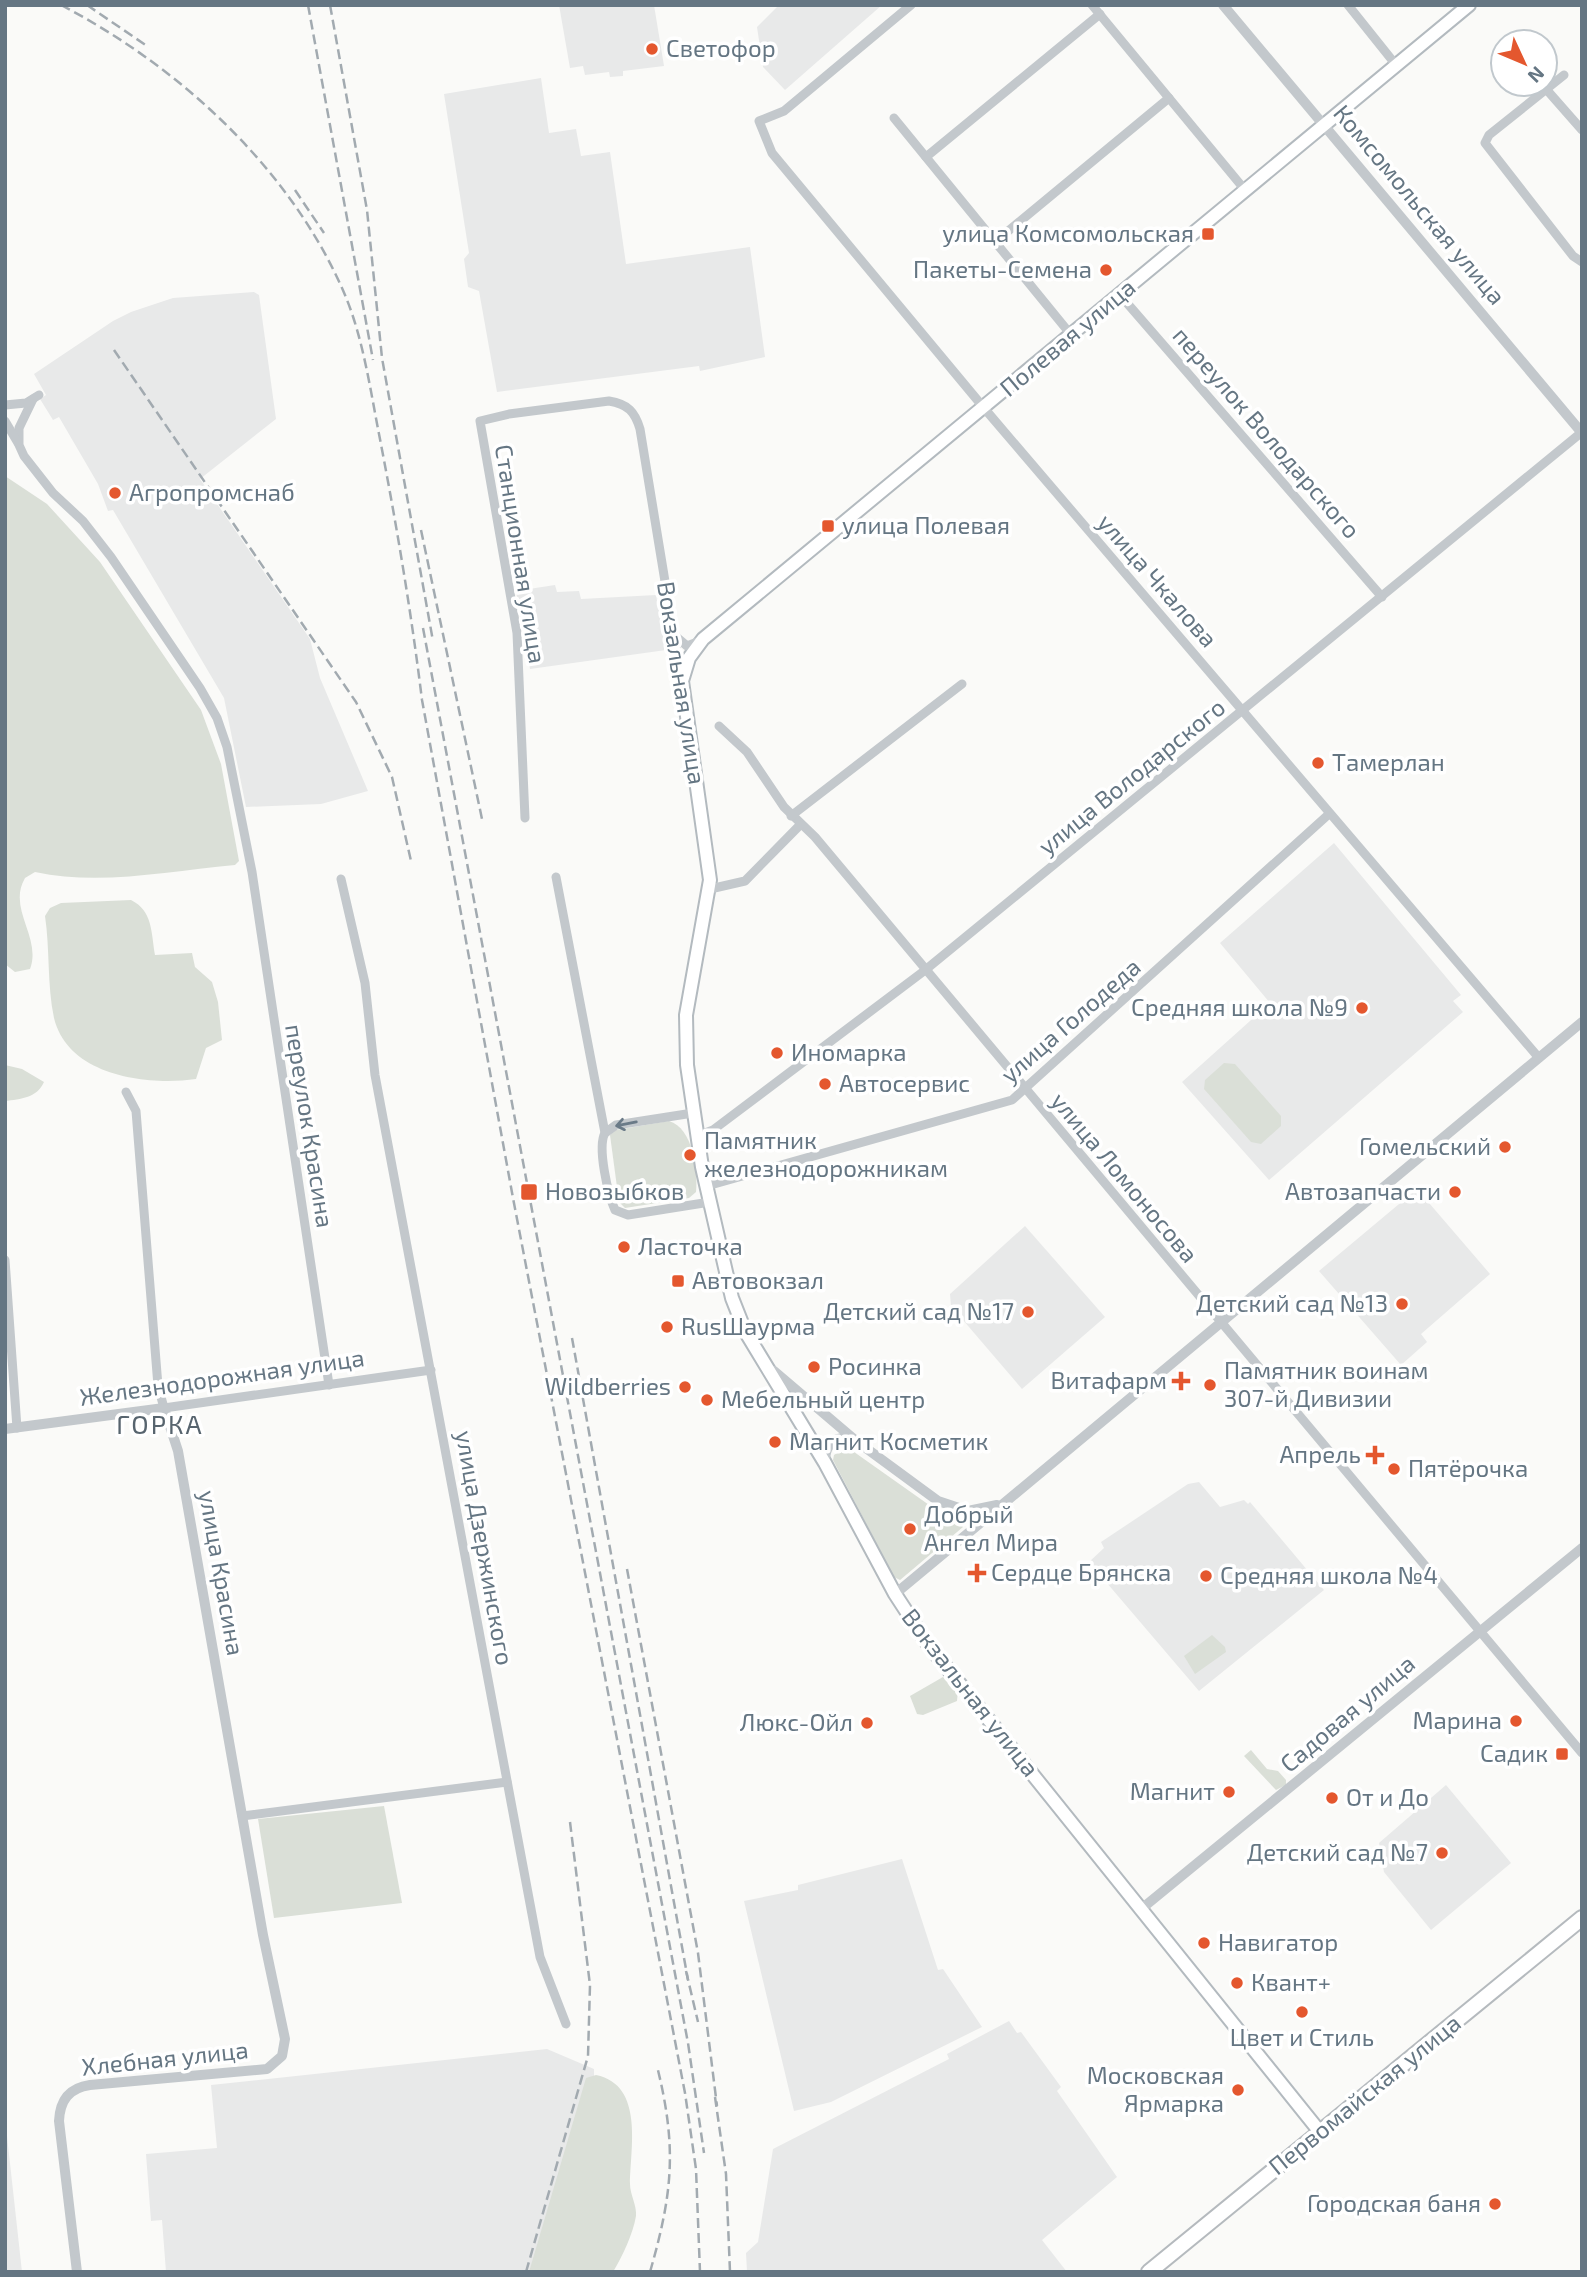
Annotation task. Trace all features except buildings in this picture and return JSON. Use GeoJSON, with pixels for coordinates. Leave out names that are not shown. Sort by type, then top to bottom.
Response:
{"type":"FeatureCollection","features":[{"type":"Feature","properties":{"kind":"main road","name":"Полевая улица"},"geometry":{"type":"LineString","coordinates":[[682,681],[689,658],[703,639],[1469,5]]}},
{"type":"Feature","properties":{"kind":"main road","name":"Вокзальная улица"},"geometry":{"type":"LineString","coordinates":[[682,681],[709,861],[710,889],[687,1014],[693,1113],[706,1186],[737,1313],[758,1354],[825,1463],[895,1594],[946,1668],[1320,2132]]}},
{"type":"Feature","properties":{"kind":"main road","name":"Первомайская улица"},"geometry":{"type":"LineString","coordinates":[[1149,2272],[1582,1918]]}},
{"type":"Feature","properties":{"kind":"street","name":"улица Чкалова"},"geometry":{"type":"LineString","coordinates":[[911,5],[784,111],[759,121],[767,145],[984,408],[1539,1058]]}},
{"type":"Feature","properties":{"kind":"street"},"geometry":{"type":"LineString","coordinates":[[1092,5],[1245,190]]}},
{"type":"Feature","properties":{"kind":"street","name":"Комсомольская улица"},"geometry":{"type":"LineString","coordinates":[[1223,5],[1582,433]]}},
{"type":"Feature","properties":{"kind":"street"},"geometry":{"type":"LineString","coordinates":[[1348,5],[1396,65]]}},
{"type":"Feature","properties":{"kind":"street"},"geometry":{"type":"LineString","coordinates":[[926,157],[1100,14]]}},
{"type":"Feature","properties":{"kind":"street"},"geometry":{"type":"LineString","coordinates":[[1559,79],[1564,75]]}},
{"type":"Feature","properties":{"kind":"street"},"geometry":{"type":"LineString","coordinates":[[995,243],[1169,98]]}},
{"type":"Feature","properties":{"kind":"street"},"geometry":{"type":"LineString","coordinates":[[1535,98],[1489,135],[1485,143],[1573,256],[1582,262]]}},
{"type":"Feature","properties":{"kind":"street"},"geometry":{"type":"LineString","coordinates":[[1554,98],[1582,130]]}},
{"type":"Feature","properties":{"kind":"street"},"geometry":{"type":"LineString","coordinates":[[894,118],[1072,336]]}},
{"type":"Feature","properties":{"kind":"street","name":"переулок Володарского"},"geometry":{"type":"LineString","coordinates":[[1120,295],[1381,597]]}},
{"type":"Feature","properties":{"kind":"street"},"geometry":{"type":"LineString","coordinates":[[5,405],[19,405],[36,397],[22,419],[19,445]]}},
{"type":"Feature","properties":{"kind":"street","name":"Вокзальная улица"},"geometry":{"type":"LineString","coordinates":[[480,421],[509,414],[609,401],[620,403],[633,412],[640,429],[682,681]]}},
{"type":"Feature","properties":{"kind":"street","name":"переулок Красина"},"geometry":{"type":"LineString","coordinates":[[5,421],[40,478],[102,543],[212,708],[227,747],[252,872],[329,1385]]}},
{"type":"Feature","properties":{"kind":"street","name":"Станционная улица"},"geometry":{"type":"LineString","coordinates":[[480,421],[517,634],[525,818]]}},
{"type":"Feature","properties":{"kind":"street","name":"улица Володарского"},"geometry":{"type":"LineString","coordinates":[[697,1136],[720,1125],[924,971],[1582,433]]}},
{"type":"Feature","properties":{"kind":"street"},"geometry":{"type":"LineString","coordinates":[[673,633],[679,642],[687,646],[703,639]]}},
{"type":"Feature","properties":{"kind":"street"},"geometry":{"type":"LineString","coordinates":[[792,817],[962,684]]}},
{"type":"Feature","properties":{"kind":"street","name":"улица Ломоносова"},"geometry":{"type":"LineString","coordinates":[[719,726],[747,752],[792,817],[815,837],[924,971],[1582,1753]]}},
{"type":"Feature","properties":{"kind":"street","name":"улица Голодеда"},"geometry":{"type":"LineString","coordinates":[[706,1186],[860,1140],[1000,1105],[1025,1091],[1329,814]]}},
{"type":"Feature","properties":{"kind":"street"},"geometry":{"type":"LineString","coordinates":[[710,889],[745,881],[800,825]]}},
{"type":"Feature","properties":{"kind":"street"},"geometry":{"type":"LineString","coordinates":[[556,877],[605,1133],[602,1152],[615,1210],[628,1215],[710,1202]]}},
{"type":"Feature","properties":{"kind":"street","name":"улица Дзержинского"},"geometry":{"type":"LineString","coordinates":[[341,878],[365,983],[375,1075],[540,1957],[566,2024]]}},
{"type":"Feature","properties":{"kind":"street"},"geometry":{"type":"LineString","coordinates":[[895,1594],[1582,1022]]}},
{"type":"Feature","properties":{"kind":"street","name":"улица Красина"},"geometry":{"type":"LineString","coordinates":[[126,1092],[136,1111],[158,1387],[184,1480],[242,1816],[285,2039],[278,2062]]}},
{"type":"Feature","properties":{"kind":"street"},"geometry":{"type":"LineString","coordinates":[[605,1133],[616,1125],[693,1113]]}},
{"type":"Feature","properties":{"kind":"street"},"geometry":{"type":"LineString","coordinates":[[5,1260],[17,1428]]}},
{"type":"Feature","properties":{"kind":"street"},"geometry":{"type":"LineString","coordinates":[[758,1354],[788,1386],[925,1493],[948,1506],[977,1511],[1008,1499]]}},
{"type":"Feature","properties":{"kind":"street","name":"Железнодорожная улица"},"geometry":{"type":"LineString","coordinates":[[5,1429],[431,1370]]}},
{"type":"Feature","properties":{"kind":"street"},"geometry":{"type":"LineString","coordinates":[[825,1463],[826,1450],[831,1443],[843,1437],[855,1440]]}},
{"type":"Feature","properties":{"kind":"street","name":"Садовая улица"},"geometry":{"type":"LineString","coordinates":[[1140,1910],[1582,1548]]}},
{"type":"Feature","properties":{"kind":"street"},"geometry":{"type":"LineString","coordinates":[[242,1816],[507,1782]]}},
{"type":"Feature","properties":{"kind":"street","name":"Хлебная улица"},"geometry":{"type":"LineString","coordinates":[[77,2272],[59,2121],[61,2104],[70,2092],[90,2085],[260,2071],[278,2062]]}},
{"type":"Feature","properties":{"kind":"shaded area"},"geometry":{"type":"Polygon","coordinates":[[[559,5],[654,5],[664,66],[623,71],[623,76],[610,77],[609,72],[585,75],[583,66],[570,68],[559,5]]]}},
{"type":"Feature","properties":{"kind":"shaded area"},"geometry":{"type":"Polygon","coordinates":[[[779,5],[882,5],[785,90],[763,67],[757,27],[779,5]]]}},
{"type":"Feature","properties":{"kind":"shaded area"},"geometry":{"type":"Polygon","coordinates":[[[541,78],[549,133],[576,129],[581,156],[610,152],[626,264],[750,247],[765,357],[700,371],[699,366],[497,392],[479,291],[468,287],[464,259],[469,253],[444,94],[541,78]]]}},
{"type":"Feature","properties":{"kind":"shaded area","name":"Агропромснаб"},"geometry":{"type":"Polygon","coordinates":[[[254,292],[259,295],[276,419],[200,479],[310,639],[320,678],[368,791],[321,804],[246,807],[224,698],[113,510],[108,511],[98,484],[59,417],[53,420],[40,399],[46,395],[34,374],[113,321],[131,312],[173,298],[254,292]]]}},
{"type":"Feature","properties":{"kind":"shaded area"},"geometry":{"type":"Polygon","coordinates":[[[5,476],[47,504],[100,562],[201,710],[221,764],[239,861],[235,865],[109,878],[35,872],[25,878],[20,901],[32,946],[30,969],[15,972],[5,964],[5,476]]]}},
{"type":"Feature","properties":{"kind":"shaded area"},"geometry":{"type":"Polygon","coordinates":[[[555,585],[557,592],[579,591],[581,599],[656,595],[666,650],[530,669],[516,591],[555,585]]]}},
{"type":"Feature","properties":{"kind":"shaded area","name":"Средняя школа №9"},"geometry":{"type":"Polygon","coordinates":[[[1334,843],[1461,995],[1453,1001],[1463,1012],[1269,1180],[1182,1082],[1270,1003],[1220,943],[1334,843]]]}},
{"type":"Feature","properties":{"kind":"shaded area"},"geometry":{"type":"Polygon","coordinates":[[[131,900],[147,916],[155,955],[192,953],[195,967],[212,982],[218,1002],[222,1040],[206,1048],[196,1079],[155,1081],[112,1073],[92,1065],[75,1053],[62,1038],[54,1018],[45,916],[50,908],[61,903],[131,900]]]}},
{"type":"Feature","properties":{"kind":"shaded area"},"geometry":{"type":"Polygon","coordinates":[[[1224,1063],[1235,1064],[1281,1116],[1281,1126],[1261,1144],[1251,1142],[1204,1089],[1205,1080],[1224,1063]]]}},
{"type":"Feature","properties":{"kind":"shaded area"},"geometry":{"type":"Polygon","coordinates":[[[5,1065],[22,1069],[44,1082],[33,1095],[5,1101],[5,1065]]]}},
{"type":"Feature","properties":{"kind":"shaded area"},"geometry":{"type":"Polygon","coordinates":[[[669,1121],[684,1132],[689,1141],[695,1162],[696,1192],[689,1198],[625,1208],[619,1202],[610,1135],[616,1130],[669,1121]]]}},
{"type":"Feature","properties":{"kind":"shaded area","name":"Детский сад №13"},"geometry":{"type":"Polygon","coordinates":[[[1417,1189],[1490,1274],[1421,1334],[1427,1342],[1401,1365],[1319,1271],[1417,1189]]]}},
{"type":"Feature","properties":{"kind":"shaded area","name":"Детский сад №17"},"geometry":{"type":"Polygon","coordinates":[[[1025,1226],[1105,1317],[1022,1389],[951,1306],[950,1294],[1025,1226]]]}},
{"type":"Feature","properties":{"kind":"shaded area"},"geometry":{"type":"Polygon","coordinates":[[[847,1447],[939,1512],[952,1514],[963,1527],[900,1580],[894,1577],[833,1460],[834,1455],[847,1447]]]}},
{"type":"Feature","properties":{"kind":"shaded area","name":"Средняя школа №4"},"geometry":{"type":"Polygon","coordinates":[[[1199,1482],[1220,1507],[1244,1500],[1248,1504],[1250,1502],[1324,1590],[1199,1691],[1089,1562],[1104,1548],[1101,1542],[1188,1484],[1199,1482]]]}},
{"type":"Feature","properties":{"kind":"shaded area"},"geometry":{"type":"Polygon","coordinates":[[[1212,1635],[1225,1647],[1226,1652],[1195,1674],[1184,1656],[1212,1635]]]}},
{"type":"Feature","properties":{"kind":"shaded area"},"geometry":{"type":"Polygon","coordinates":[[[943,1677],[958,1690],[957,1701],[923,1715],[917,1714],[910,1696],[943,1677]]]}},
{"type":"Feature","properties":{"kind":"shaded area"},"geometry":{"type":"Polygon","coordinates":[[[1251,1750],[1267,1769],[1278,1771],[1286,1780],[1286,1785],[1276,1790],[1244,1756],[1251,1750]]]}},
{"type":"Feature","properties":{"kind":"shaded area","name":"Детский сад №7"},"geometry":{"type":"Polygon","coordinates":[[[1446,1785],[1511,1863],[1431,1930],[1384,1872],[1379,1843],[1446,1785]]]}},
{"type":"Feature","properties":{"kind":"shaded area"},"geometry":{"type":"Polygon","coordinates":[[[384,1806],[402,1903],[274,1918],[258,1819],[384,1806]]]}},
{"type":"Feature","properties":{"kind":"shaded area"},"geometry":{"type":"Polygon","coordinates":[[[902,1859],[938,1970],[943,1969],[982,2027],[831,2102],[794,2111],[744,1901],[798,1890],[798,1885],[902,1859]]]}},
{"type":"Feature","properties":{"kind":"shaded area"},"geometry":{"type":"Polygon","coordinates":[[[1009,2021],[1017,2033],[1021,2032],[1061,2087],[1057,2091],[1117,2177],[1042,2240],[1067,2272],[747,2272],[746,2253],[758,2242],[773,2149],[949,2059],[947,2054],[1009,2021]]]}},
{"type":"Feature","properties":{"kind":"shaded area"},"geometry":{"type":"Polygon","coordinates":[[[547,2049],[594,2069],[594,2086],[539,2272],[166,2272],[162,2220],[151,2221],[146,2154],[217,2148],[211,2085],[547,2049]]]}},
{"type":"Feature","properties":{"kind":"shaded area"},"geometry":{"type":"Polygon","coordinates":[[[596,2075],[612,2081],[622,2091],[628,2105],[632,2137],[630,2184],[636,2212],[632,2230],[613,2272],[529,2272],[586,2078],[596,2075]]]}},
{"type":"Feature","properties":{"kind":"shaded area"},"geometry":{"type":"Polygon","coordinates":[[[5,2118],[22,2272],[5,2272],[5,2118]]]}},
{"type":"Feature","properties":{"kind":"railway"},"geometry":{"type":"LineString","coordinates":[[61,5],[148,59],[228,126],[295,206],[322,249],[345,295],[357,328],[391,500],[422,700],[513,1198],[685,2093],[696,2169],[700,2272]]}},
{"type":"Feature","properties":{"kind":"railway"},"geometry":{"type":"LineString","coordinates":[[87,5],[147,46]]}},
{"type":"Feature","properties":{"kind":"railway"},"geometry":{"type":"LineString","coordinates":[[308,5],[373,360]]}},
{"type":"Feature","properties":{"kind":"railway"},"geometry":{"type":"LineString","coordinates":[[330,5],[367,210],[382,358],[433,641]]}},
{"type":"Feature","properties":{"kind":"railway"},"geometry":{"type":"LineString","coordinates":[[295,190],[324,233]]}},
{"type":"Feature","properties":{"kind":"railway"},"geometry":{"type":"LineString","coordinates":[[114,350],[356,702],[392,777],[411,861]]}},
{"type":"Feature","properties":{"kind":"railway"},"geometry":{"type":"LineString","coordinates":[[421,530],[482,819]]}},
{"type":"Feature","properties":{"kind":"railway"},"geometry":{"type":"LineString","coordinates":[[423,628],[688,2043],[704,2153]]}},
{"type":"Feature","properties":{"kind":"railway"},"geometry":{"type":"LineString","coordinates":[[572,1338],[688,1980]]}},
{"type":"Feature","properties":{"kind":"railway"},"geometry":{"type":"LineString","coordinates":[[627,1569],[698,1953],[717,2106]]}},
{"type":"Feature","properties":{"kind":"railway"},"geometry":{"type":"LineString","coordinates":[[526,2272],[588,2056],[590,1985],[570,1822]]}},
{"type":"Feature","properties":{"kind":"railway"},"geometry":{"type":"LineString","coordinates":[[686,1971],[698,2022]]}},
{"type":"Feature","properties":{"kind":"railway"},"geometry":{"type":"LineString","coordinates":[[650,2272],[664,2217],[670,2169],[668,2121],[657,2066]]}},
{"type":"Feature","properties":{"kind":"railway"},"geometry":{"type":"LineString","coordinates":[[715,2097],[726,2174],[730,2272]]}},
{"type":"Feature","properties":{"kind":"place","name":"Светофор"},"geometry":{"type":"Point","coordinates":[652,49]}},
{"type":"Feature","properties":{"kind":"place","name":"улица Комсомольская"},"geometry":{"type":"Point","coordinates":[1208,234]}},
{"type":"Feature","properties":{"kind":"place","name":"Пакеты-Семена"},"geometry":{"type":"Point","coordinates":[1106,270]}},
{"type":"Feature","properties":{"kind":"place","name":"Агропромснаб"},"geometry":{"type":"Point","coordinates":[115,493]}},
{"type":"Feature","properties":{"kind":"place","name":"улица Полевая"},"geometry":{"type":"Point","coordinates":[828,526]}},
{"type":"Feature","properties":{"kind":"place","name":"Тамерлан"},"geometry":{"type":"Point","coordinates":[1318,763]}},
{"type":"Feature","properties":{"kind":"place","name":"Средняя школа №9"},"geometry":{"type":"Point","coordinates":[1362,1008]}},
{"type":"Feature","properties":{"kind":"place","name":"Иномарка"},"geometry":{"type":"Point","coordinates":[777,1053]}},
{"type":"Feature","properties":{"kind":"place","name":"Автосервис"},"geometry":{"type":"Point","coordinates":[825,1084]}},
{"type":"Feature","properties":{"kind":"place","name":"Гомельский"},"geometry":{"type":"Point","coordinates":[1505,1147]}},
{"type":"Feature","properties":{"kind":"place","name":"Памятник железнодорожникам"},"geometry":{"type":"Point","coordinates":[690,1155]}},
{"type":"Feature","properties":{"kind":"place","name":"Новозыбков"},"geometry":{"type":"Point","coordinates":[529,1192]}},
{"type":"Feature","properties":{"kind":"place","name":"Автозапчасти"},"geometry":{"type":"Point","coordinates":[1455,1192]}},
{"type":"Feature","properties":{"kind":"place","name":"Ласточка"},"geometry":{"type":"Point","coordinates":[624,1247]}},
{"type":"Feature","properties":{"kind":"place","name":"Автовокзал"},"geometry":{"type":"Point","coordinates":[678,1281]}},
{"type":"Feature","properties":{"kind":"place","name":"Детский сад №13"},"geometry":{"type":"Point","coordinates":[1402,1304]}},
{"type":"Feature","properties":{"kind":"place","name":"Детский сад №17"},"geometry":{"type":"Point","coordinates":[1028,1312]}},
{"type":"Feature","properties":{"kind":"place","name":"RusШаурма"},"geometry":{"type":"Point","coordinates":[667,1327]}},
{"type":"Feature","properties":{"kind":"place","name":"Росинка"},"geometry":{"type":"Point","coordinates":[814,1367]}},
{"type":"Feature","properties":{"kind":"place","name":"Витафарм"},"geometry":{"type":"Point","coordinates":[1181,1381]}},
{"type":"Feature","properties":{"kind":"place","name":"Памятник воинам 307-й Дивизии"},"geometry":{"type":"Point","coordinates":[1210,1385]}},
{"type":"Feature","properties":{"kind":"place","name":"Wildberries"},"geometry":{"type":"Point","coordinates":[685,1387]}},
{"type":"Feature","properties":{"kind":"place","name":"Мебельный центр"},"geometry":{"type":"Point","coordinates":[707,1400]}},
{"type":"Feature","properties":{"kind":"place","name":"Магнит Косметик"},"geometry":{"type":"Point","coordinates":[775,1442]}},
{"type":"Feature","properties":{"kind":"place","name":"Апрель"},"geometry":{"type":"Point","coordinates":[1375,1455]}},
{"type":"Feature","properties":{"kind":"place","name":"Пятёрочка"},"geometry":{"type":"Point","coordinates":[1394,1469]}},
{"type":"Feature","properties":{"kind":"place","name":"Добрый Ангел Мира"},"geometry":{"type":"Point","coordinates":[910,1529]}},
{"type":"Feature","properties":{"kind":"place","name":"Сердце Брянска"},"geometry":{"type":"Point","coordinates":[977,1573]}},
{"type":"Feature","properties":{"kind":"place","name":"Средняя школа №4"},"geometry":{"type":"Point","coordinates":[1206,1576]}},
{"type":"Feature","properties":{"kind":"place","name":"Марина"},"geometry":{"type":"Point","coordinates":[1516,1721]}},
{"type":"Feature","properties":{"kind":"place","name":"Люкс-Ойл"},"geometry":{"type":"Point","coordinates":[867,1723]}},
{"type":"Feature","properties":{"kind":"place","name":"Садик"},"geometry":{"type":"Point","coordinates":[1562,1754]}},
{"type":"Feature","properties":{"kind":"place","name":"Магнит"},"geometry":{"type":"Point","coordinates":[1229,1792]}},
{"type":"Feature","properties":{"kind":"place","name":"От и До"},"geometry":{"type":"Point","coordinates":[1332,1798]}},
{"type":"Feature","properties":{"kind":"place","name":"Детский сад №7"},"geometry":{"type":"Point","coordinates":[1442,1853]}},
{"type":"Feature","properties":{"kind":"place","name":"Навигатор"},"geometry":{"type":"Point","coordinates":[1204,1943]}},
{"type":"Feature","properties":{"kind":"place","name":"Квант+"},"geometry":{"type":"Point","coordinates":[1237,1983]}},
{"type":"Feature","properties":{"kind":"place","name":"Цвет и Стиль"},"geometry":{"type":"Point","coordinates":[1302,2012]}},
{"type":"Feature","properties":{"kind":"place","name":"Московская Ярмарка"},"geometry":{"type":"Point","coordinates":[1238,2090]}},
{"type":"Feature","properties":{"kind":"place","name":"Городская баня"},"geometry":{"type":"Point","coordinates":[1495,2204]}},
{"type":"Feature","properties":{"kind":"district","name":"ГОРКА"},"geometry":{"type":"Point","coordinates":[160,1425]}}]}
